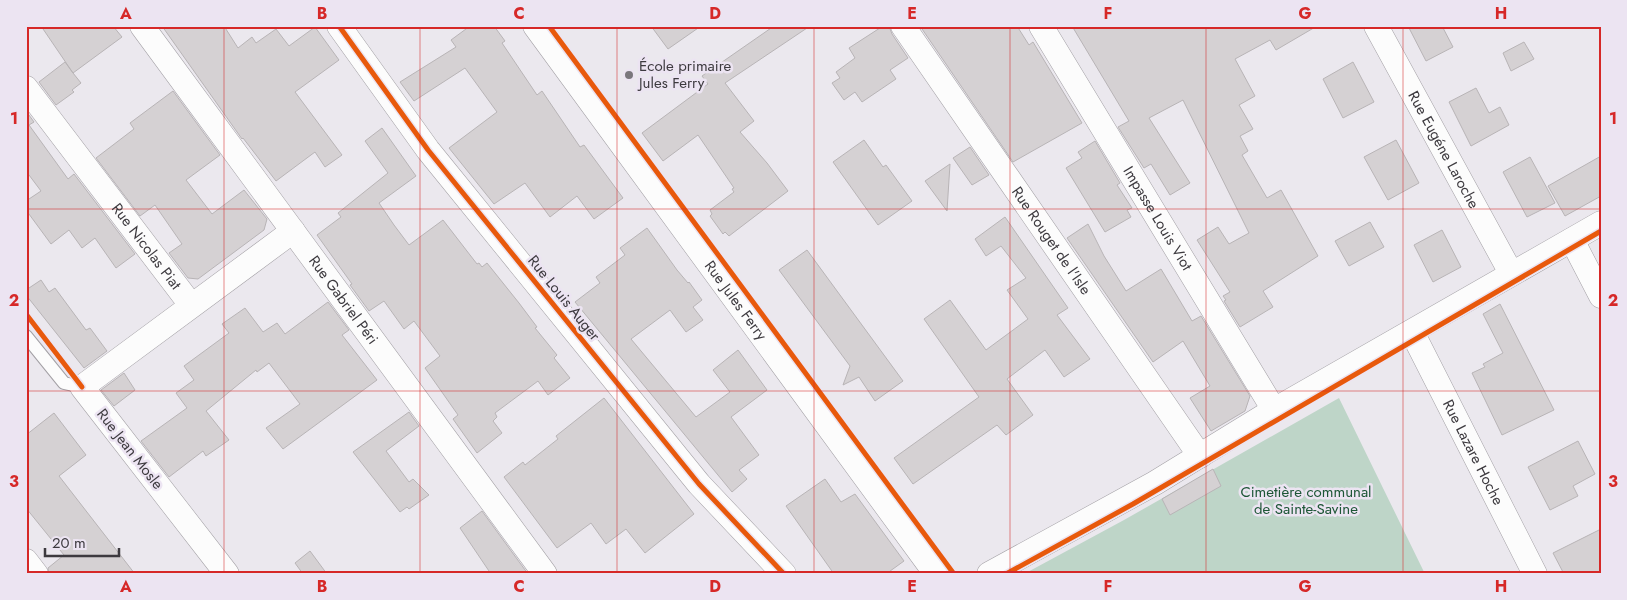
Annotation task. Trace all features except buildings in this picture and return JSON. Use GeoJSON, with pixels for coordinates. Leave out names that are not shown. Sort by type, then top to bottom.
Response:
{"type":"FeatureCollection","features":[{"type":"Feature","properties":{"kind":"street","name":"Rue Gabriel Péri"},"geometry":{"type":"LineString","coordinates":[[142,26],[545,574]]}},
{"type":"Feature","properties":{"kind":"street","name":"Rue Louis Auger"},"geometry":{"type":"LineString","coordinates":[[339,26],[453,182],[699,484],[784,574]]}},
{"type":"Feature","properties":{"kind":"street","name":"Rue Jules Ferry"},"geometry":{"type":"LineString","coordinates":[[535,26],[936,574]]}},
{"type":"Feature","properties":{"kind":"street","name":"Rue Rouget de l'Isle"},"geometry":{"type":"LineString","coordinates":[[903,26],[1200,456]]}},
{"type":"Feature","properties":{"kind":"street","name":"Impasse Louis Viot"},"geometry":{"type":"LineString","coordinates":[[1041,26],[1274,410]]}},
{"type":"Feature","properties":{"kind":"street","name":"Rue Eugéne Laroche"},"geometry":{"type":"LineString","coordinates":[[1376,26],[1511,273]]}},
{"type":"Feature","properties":{"kind":"street","name":"Rue Nicolas Piat"},"geometry":{"type":"LineString","coordinates":[[26,88],[191,305],[293,231]]}},
{"type":"Feature","properties":{"kind":"street"},"geometry":{"type":"LineString","coordinates":[[989,574],[1146,488],[1274,410],[1601,223]]}},
{"type":"Feature","properties":{"kind":"street"},"geometry":{"type":"LineString","coordinates":[[1572,240],[1601,296]]}},
{"type":"Feature","properties":{"kind":"street"},"geometry":{"type":"LineString","coordinates":[[82,387],[191,305]]}},
{"type":"Feature","properties":{"kind":"street","name":"Rue Lazare Hoche"},"geometry":{"type":"LineString","coordinates":[[1412,332],[1535,574]]}},
{"type":"Feature","properties":{"kind":"street","name":"Rue Jean Mosle"},"geometry":{"type":"LineString","coordinates":[[82,387],[227,574]]}},
{"type":"Feature","properties":{"kind":"street"},"geometry":{"type":"LineString","coordinates":[[26,561],[36,574]]}},
{"type":"Feature","properties":{"kind":"lane","name":"Rue Jean Mosle"},"geometry":{"type":"LineString","coordinates":[[26,336],[64,383],[82,387]]}},
{"type":"Feature","properties":{"kind":"green space","name":"Cimetière communal de Sainte-Savine"},"geometry":{"type":"Polygon","coordinates":[[[1339,398],[1425,574],[1024,574],[1124,520],[1339,398]]]}},
{"type":"Feature","properties":{"kind":"cycle path"},"geometry":{"type":"LineString","coordinates":[[339,26],[428,150],[699,484],[784,574]]}},
{"type":"Feature","properties":{"kind":"cycle path"},"geometry":{"type":"LineString","coordinates":[[549,26],[954,574]]}},
{"type":"Feature","properties":{"kind":"cycle path"},"geometry":{"type":"LineString","coordinates":[[1006,574],[1133,504],[1601,231]]}},
{"type":"Feature","properties":{"kind":"cycle path"},"geometry":{"type":"LineString","coordinates":[[26,314],[82,387]]}},
{"type":"Feature","properties":{"kind":"place","name":"École primaire Jules Ferry"},"geometry":{"type":"Point","coordinates":[629,75]}}]}
